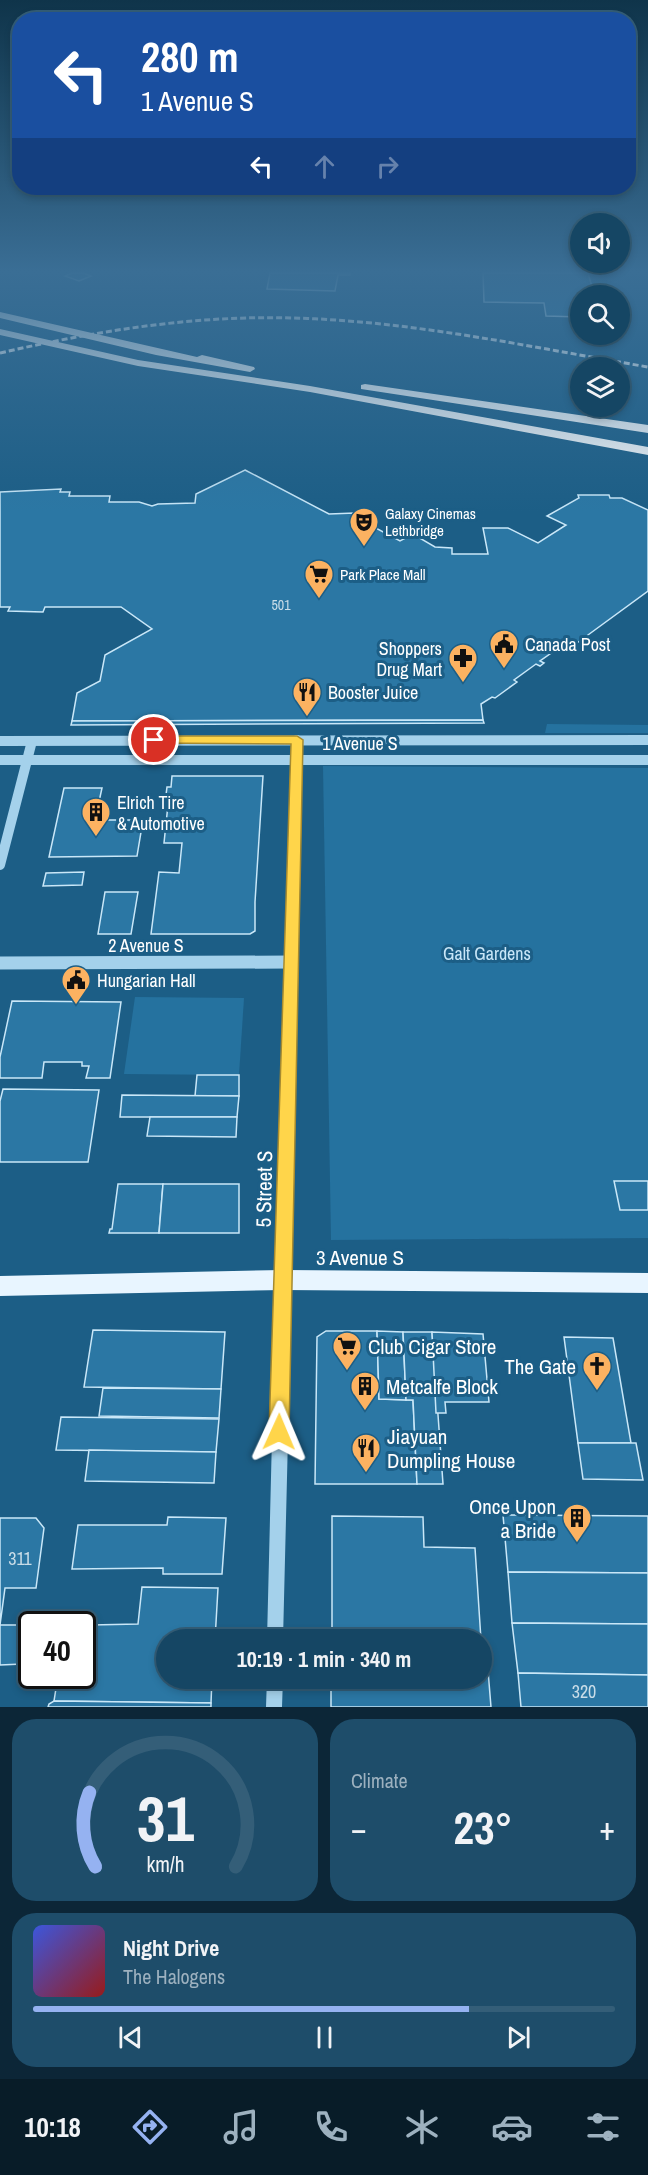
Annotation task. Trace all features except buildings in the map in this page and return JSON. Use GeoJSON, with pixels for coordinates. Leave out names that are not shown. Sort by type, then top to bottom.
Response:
{"type":"FeatureCollection","features":[{"type":"Feature","properties":{"kind":"highway"},"geometry":{"type":"LineString","coordinates":[[92,353],[138,363],[648,440]]}},
{"type":"Feature","properties":{"kind":"highway"},"geometry":{"type":"LineString","coordinates":[[116,353],[159,363],[310,388],[648,451]]}},
{"type":"Feature","properties":{"kind":"highway"},"geometry":{"type":"LineString","coordinates":[[160,353],[250,369],[648,427]]}},
{"type":"Feature","properties":{"kind":"highway"},"geometry":{"type":"LineString","coordinates":[[179,353],[250,369]]}},
{"type":"Feature","properties":{"kind":"main road","name":"3 Avenue S"},"geometry":{"type":"LineString","coordinates":[[0,1286],[283,1280],[648,1283]]}},
{"type":"Feature","properties":{"kind":"street","name":"5 Street S"},"geometry":{"type":"LineString","coordinates":[[275,1629],[297,740]]}},
{"type":"Feature","properties":{"kind":"street","name":"1 Avenue S"},"geometry":{"type":"LineString","coordinates":[[0,741],[648,740]]}},
{"type":"Feature","properties":{"kind":"street"},"geometry":{"type":"LineString","coordinates":[[0,865],[32,741]]}},
{"type":"Feature","properties":{"kind":"street","name":"1 Avenue S"},"geometry":{"type":"LineString","coordinates":[[0,760],[648,760]]}},
{"type":"Feature","properties":{"kind":"street","name":"2 Avenue S"},"geometry":{"type":"LineString","coordinates":[[0,963],[291,963]]}},
{"type":"Feature","properties":{"kind":"street"},"geometry":{"type":"LineString","coordinates":[[274,1707],[275,1689]]}},
{"type":"Feature","properties":{"kind":"green space"},"geometry":{"type":"Polygon","coordinates":[[[547,724],[648,725],[648,733],[545,733],[547,724]]]}},
{"type":"Feature","properties":{"kind":"green space","name":"Galt Gardens"},"geometry":{"type":"Polygon","coordinates":[[[323,766],[648,768],[648,1238],[331,1240],[323,766]]]}},
{"type":"Feature","properties":{"kind":"green space"},"geometry":{"type":"Polygon","coordinates":[[[135,997],[244,998],[239,1075],[124,1074],[135,997]]]}},
{"type":"Feature","properties":{"kind":"railway"},"geometry":{"type":"LineString","coordinates":[[569,353],[648,367]]}},
{"type":"Feature","properties":{"kind":"place","name":"Galaxy Cinemas Lethbridge"},"geometry":{"type":"Point","coordinates":[364,548]}},
{"type":"Feature","properties":{"kind":"place","name":"Park Place Mall"},"geometry":{"type":"Point","coordinates":[319,600]}},
{"type":"Feature","properties":{"kind":"place","name":"Canada Post"},"geometry":{"type":"Point","coordinates":[504,670]}},
{"type":"Feature","properties":{"kind":"place","name":"Shoppers Drug Mart"},"geometry":{"type":"Point","coordinates":[463,684]}},
{"type":"Feature","properties":{"kind":"place","name":"Booster Juice"},"geometry":{"type":"Point","coordinates":[307,718]}},
{"type":"Feature","properties":{"kind":"place","name":"Elrich Tire & Automotive"},"geometry":{"type":"Point","coordinates":[96,838]}},
{"type":"Feature","properties":{"kind":"place","name":"Hungarian Hall"},"geometry":{"type":"Point","coordinates":[76,1006]}},
{"type":"Feature","properties":{"kind":"place","name":"Club Cigar Store"},"geometry":{"type":"Point","coordinates":[347,1372]}},
{"type":"Feature","properties":{"kind":"place","name":"The Gate"},"geometry":{"type":"Point","coordinates":[597,1392]}},
{"type":"Feature","properties":{"kind":"place","name":"Metcalfe Block"},"geometry":{"type":"Point","coordinates":[365,1412]}},
{"type":"Feature","properties":{"kind":"place","name":"Jiayuan Dumpling House"},"geometry":{"type":"Point","coordinates":[366,1474]}},
{"type":"Feature","properties":{"kind":"place","name":"Once Upon a Bride"},"geometry":{"type":"Point","coordinates":[577,1544]}},
{"type":"Feature","properties":{"kind":"route"},"geometry":{"type":"LineString","coordinates":[[154,740],[297,740],[279,1432]]}}]}
